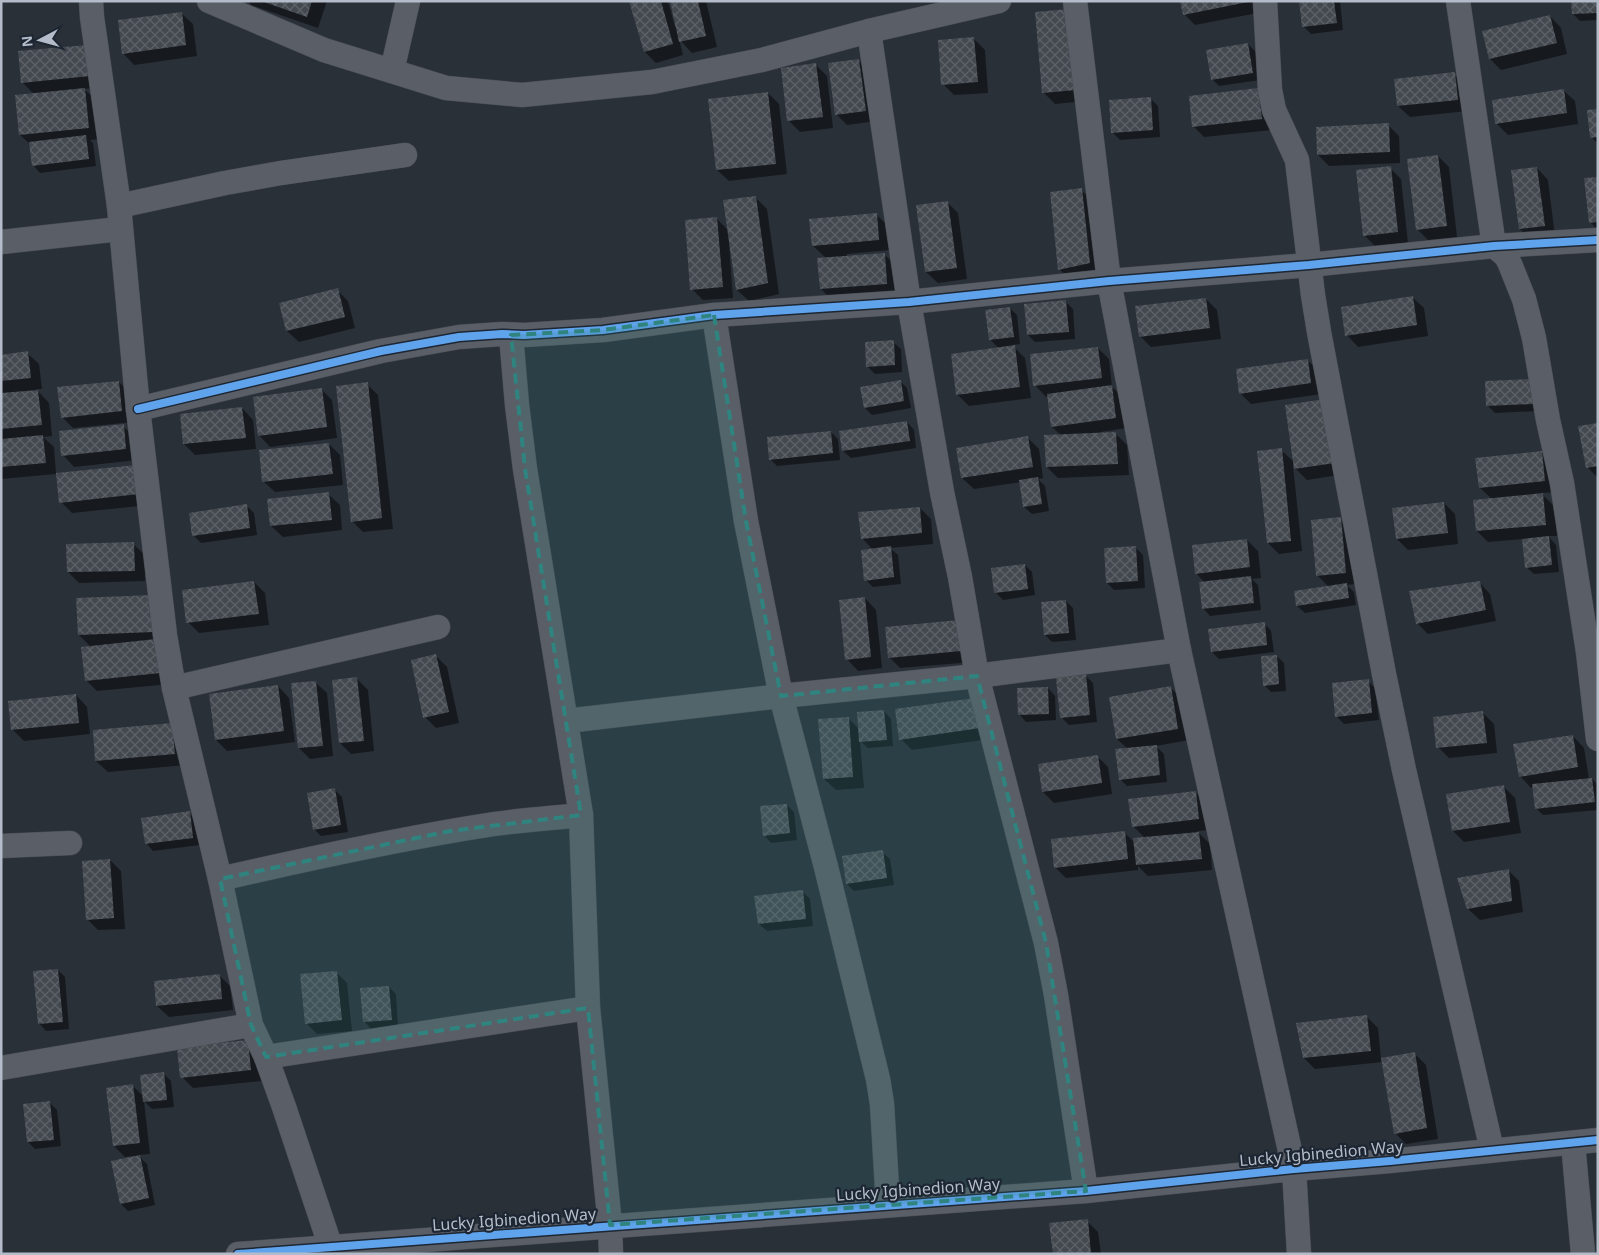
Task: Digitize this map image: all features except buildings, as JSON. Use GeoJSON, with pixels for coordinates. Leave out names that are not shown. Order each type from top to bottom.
{"type":"FeatureCollection","features":[{"type":"Feature","properties":{"kind":"street"},"geometry":{"type":"LineString","coordinates":[[91,1],[120,217],[138,409],[165,635],[174,688],[220,879],[252,1025],[293,1133],[331,1250]]}},
{"type":"Feature","properties":{"kind":"street"},"geometry":{"type":"LineString","coordinates":[[208,1],[324,50],[446,88],[522,96],[652,82],[762,60],[869,31],[999,1]]}},
{"type":"Feature","properties":{"kind":"street"},"geometry":{"type":"LineString","coordinates":[[392,71],[408,1]]}},
{"type":"Feature","properties":{"kind":"street"},"geometry":{"type":"LineString","coordinates":[[1074,1],[1109,281],[1179,650],[1294,1169],[1299,1254]]}},
{"type":"Feature","properties":{"kind":"street"},"geometry":{"type":"LineString","coordinates":[[1264,1],[1270,90],[1274,110],[1297,160],[1319,332],[1384,674],[1423,855],[1492,1150]]}},
{"type":"Feature","properties":{"kind":"street"},"geometry":{"type":"LineString","coordinates":[[1458,1],[1494,246],[1506,256],[1524,299],[1534,338],[1548,420],[1562,483],[1588,652],[1598,738]]}},
{"type":"Feature","properties":{"kind":"street"},"geometry":{"type":"LineString","coordinates":[[869,31],[909,302],[942,492],[960,577],[977,676],[1046,943],[1056,995],[1086,1191]]}},
{"type":"Feature","properties":{"kind":"street"},"geometry":{"type":"LineString","coordinates":[[1,242],[120,217],[281,173],[405,155]]}},
{"type":"Feature","properties":{"kind":"street"},"geometry":{"type":"LineString","coordinates":[[138,409],[381,350],[459,337],[603,330],[714,315],[909,302],[1109,281],[1309,265],[1494,246],[1598,240]]}},
{"type":"Feature","properties":{"kind":"street"},"geometry":{"type":"LineString","coordinates":[[714,315],[746,521],[781,696],[878,1079],[882,1104],[888,1205]]}},
{"type":"Feature","properties":{"kind":"street"},"geometry":{"type":"LineString","coordinates":[[511,335],[525,469],[581,815],[588,1008],[610,1225],[611,1254]]}},
{"type":"Feature","properties":{"kind":"street"},"geometry":{"type":"LineString","coordinates":[[174,688],[438,627]]}},
{"type":"Feature","properties":{"kind":"street"},"geometry":{"type":"LineString","coordinates":[[566,721],[977,676],[1179,650]]}},
{"type":"Feature","properties":{"kind":"street"},"geometry":{"type":"LineString","coordinates":[[220,879],[351,850],[450,831],[581,815]]}},
{"type":"Feature","properties":{"kind":"street"},"geometry":{"type":"LineString","coordinates":[[1,846],[70,843]]}},
{"type":"Feature","properties":{"kind":"street"},"geometry":{"type":"LineString","coordinates":[[266,1058],[588,1008]]}},
{"type":"Feature","properties":{"kind":"street"},"geometry":{"type":"LineString","coordinates":[[1,1068],[252,1025]]}},
{"type":"Feature","properties":{"kind":"street","name":"Lucky Igbinedion Way"},"geometry":{"type":"LineString","coordinates":[[238,1254],[331,1250],[610,1225],[1086,1191],[1598,1140]]}},
{"type":"Feature","properties":{"kind":"street"},"geometry":{"type":"LineString","coordinates":[[1573,1142],[1583,1254]]}},
{"type":"Feature","properties":{"kind":"highlighted area"},"geometry":{"type":"Polygon","coordinates":[[[714,315],[746,521],[781,696],[977,676],[1046,943],[1086,1191],[610,1225],[588,1008],[266,1057],[251,1025],[220,879],[450,831],[581,815],[525,469],[511,335],[603,330],[714,315]]]}},
{"type":"Feature","properties":{"kind":"cycle path"},"geometry":{"type":"LineString","coordinates":[[138,409],[381,351],[459,337],[603,330],[714,315],[909,302],[1109,281],[1309,265],[1494,246],[1598,240]]}},
{"type":"Feature","properties":{"kind":"cycle path"},"geometry":{"type":"LineString","coordinates":[[238,1254],[1086,1191],[1598,1140]]}}]}
